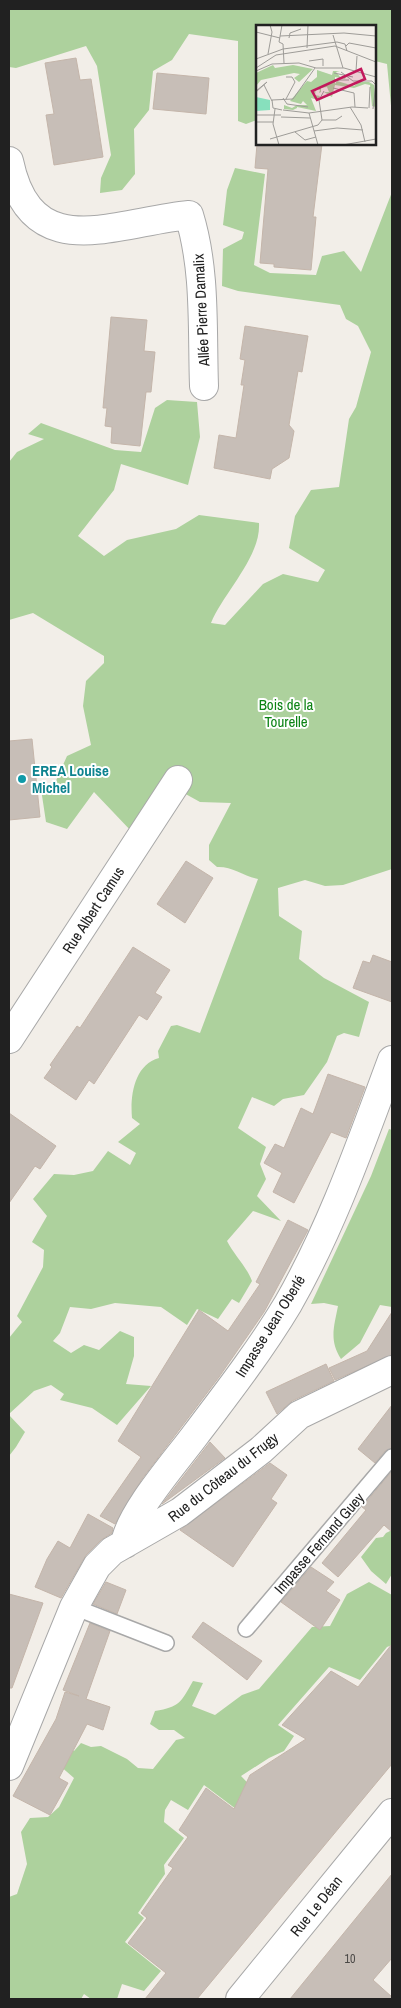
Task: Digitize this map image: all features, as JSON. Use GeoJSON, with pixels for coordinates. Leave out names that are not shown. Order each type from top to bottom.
{"type":"FeatureCollection","features":[{"type":"Feature","properties":{"kind":"street","name":"Allée Pierre Damalix"},"geometry":{"type":"LineString","coordinates":[[9,161],[17,191],[28,207],[57,228],[83,232],[189,215],[198,242],[201,267],[204,386]]}},
{"type":"Feature","properties":{"kind":"street","name":"Rue Albert Camus"},"geometry":{"type":"LineString","coordinates":[[9,1039],[178,780]]}},
{"type":"Feature","properties":{"kind":"street","name":"Impasse Jean Oberlé"},"geometry":{"type":"LineString","coordinates":[[125,1544],[128,1530],[149,1497],[235,1382],[288,1303],[342,1191],[392,1060]]}},
{"type":"Feature","properties":{"kind":"street","name":"Rue du Côteau du Frugy"},"geometry":{"type":"LineString","coordinates":[[9,1766],[74,1607],[97,1566],[112,1551],[180,1512],[261,1450],[299,1415],[392,1370]]}},
{"type":"Feature","properties":{"kind":"street","name":"Rue Le Déan"},"geometry":{"type":"LineString","coordinates":[[240,1999],[391,1816]]}},
{"type":"Feature","properties":{"kind":"lane","name":"Impasse Fernand Guey"},"geometry":{"type":"LineString","coordinates":[[246,1628],[392,1458]]}},
{"type":"Feature","properties":{"kind":"lane"},"geometry":{"type":"LineString","coordinates":[[74,1607],[166,1643]]}},
{"type":"Feature","properties":{"kind":"green space"},"geometry":{"type":"Polygon","coordinates":[[[9,9],[392,9],[392,116],[387,64],[376,61],[376,25],[256,25],[256,120],[246,124],[238,121],[238,41],[189,34],[172,60],[153,71],[149,110],[134,129],[135,174],[122,190],[100,193],[101,178],[111,155],[97,66],[86,46],[16,68],[9,67],[9,9]]]}},
{"type":"Feature","properties":{"kind":"green space","name":"Bois de la Tourelle"},"geometry":{"type":"Polygon","coordinates":[[[235,168],[265,174],[254,265],[270,273],[316,275],[322,256],[344,251],[361,272],[392,192],[392,869],[343,885],[325,886],[305,880],[278,888],[279,916],[302,931],[299,959],[324,978],[369,1002],[359,1037],[344,1033],[337,1036],[327,1062],[304,1095],[283,1099],[274,1106],[252,1097],[238,1128],[266,1147],[260,1164],[266,1179],[257,1196],[281,1221],[253,1211],[227,1241],[252,1281],[239,1303],[232,1299],[218,1319],[197,1309],[187,1325],[161,1307],[115,1303],[91,1309],[70,1307],[60,1333],[53,1341],[71,1353],[84,1345],[99,1350],[120,1331],[134,1337],[134,1356],[126,1384],[151,1386],[117,1425],[92,1408],[60,1400],[64,1394],[51,1385],[34,1391],[9,1414],[9,1338],[22,1322],[17,1316],[43,1267],[44,1250],[32,1242],[47,1216],[33,1199],[54,1174],[74,1175],[93,1171],[108,1151],[130,1165],[136,1153],[118,1142],[140,1124],[132,1118],[135,1082],[144,1067],[159,1058],[158,1051],[171,1026],[177,1025],[200,1033],[258,879],[227,868],[217,867],[209,860],[209,845],[231,803],[200,802],[173,787],[133,833],[94,792],[67,829],[46,822],[41,789],[55,783],[67,756],[91,745],[83,706],[86,681],[104,663],[104,656],[33,613],[9,620],[9,462],[17,452],[44,439],[28,434],[41,423],[115,450],[141,452],[155,408],[167,400],[197,402],[200,437],[188,485],[121,464],[114,490],[78,536],[104,556],[127,540],[176,529],[199,515],[259,523],[254,549],[211,623],[225,625],[263,584],[283,574],[318,582],[325,570],[289,548],[295,516],[311,490],[339,487],[349,419],[356,407],[371,352],[358,326],[346,319],[340,305],[238,291],[222,286],[223,249],[242,239],[244,232],[223,225],[227,190],[235,168]]]}},
{"type":"Feature","properties":{"kind":"green space"},"geometry":{"type":"Polygon","coordinates":[[[389,1129],[392,1130],[392,1307],[380,1305],[360,1343],[341,1359],[334,1339],[338,1306],[324,1303],[311,1304],[371,1176],[389,1129]]]}},
{"type":"Feature","properties":{"kind":"green space"},"geometry":{"type":"Polygon","coordinates":[[[9,1415],[25,1432],[9,1456],[9,1415]]]}},
{"type":"Feature","properties":{"kind":"green space"},"geometry":{"type":"Polygon","coordinates":[[[392,1530],[392,1574],[386,1584],[371,1571],[361,1557],[376,1538],[383,1537],[392,1530]]]}},
{"type":"Feature","properties":{"kind":"green space"},"geometry":{"type":"Polygon","coordinates":[[[369,1582],[392,1595],[392,1645],[387,1647],[360,1680],[329,1667],[278,1725],[294,1736],[284,1751],[241,1776],[273,1809],[260,1827],[204,1785],[188,1810],[171,1800],[165,1810],[164,1822],[184,1838],[164,1865],[165,1874],[138,1913],[144,1918],[125,1942],[161,1971],[144,1991],[122,1984],[117,1999],[91,1999],[84,1994],[81,1999],[9,1999],[9,1897],[17,1894],[27,1864],[21,1832],[30,1818],[48,1817],[59,1807],[74,1778],[59,1765],[66,1750],[74,1751],[81,1743],[91,1747],[101,1746],[127,1759],[138,1768],[153,1769],[176,1740],[185,1738],[174,1730],[159,1730],[150,1724],[155,1711],[170,1708],[179,1702],[193,1681],[203,1683],[192,1706],[215,1715],[242,1695],[259,1689],[312,1627],[330,1626],[347,1594],[369,1582]]]}},
{"type":"Feature","properties":{"kind":"building"},"geometry":{"type":"Polygon","coordinates":[[[76,58],[80,80],[91,79],[103,157],[54,165],[46,115],[54,114],[45,63],[76,58]]]}},
{"type":"Feature","properties":{"kind":"building"},"geometry":{"type":"Polygon","coordinates":[[[157,73],[209,78],[206,114],[153,109],[157,73]]]}},
{"type":"Feature","properties":{"kind":"building"},"geometry":{"type":"Polygon","coordinates":[[[257,145],[322,145],[313,217],[316,217],[311,270],[274,267],[274,264],[260,263],[268,169],[255,168],[257,145]]]}},
{"type":"Feature","properties":{"kind":"building"},"geometry":{"type":"Polygon","coordinates":[[[111,317],[147,320],[144,351],[155,352],[151,392],[146,392],[140,446],[111,443],[112,427],[105,426],[107,408],[103,408],[111,317]]]}},
{"type":"Feature","properties":{"kind":"building"},"geometry":{"type":"Polygon","coordinates":[[[245,326],[308,336],[302,372],[298,371],[289,425],[294,431],[289,458],[272,469],[270,479],[214,468],[219,435],[236,438],[244,385],[241,385],[245,360],[240,359],[245,326]]]}},
{"type":"Feature","properties":{"kind":"building","name":"EREA Louise Michel"},"geometry":{"type":"Polygon","coordinates":[[[32,739],[40,817],[9,820],[9,741],[32,739]]]}},
{"type":"Feature","properties":{"kind":"building"},"geometry":{"type":"Polygon","coordinates":[[[186,861],[213,878],[185,923],[157,904],[186,861]]]}},
{"type":"Feature","properties":{"kind":"building"},"geometry":{"type":"Polygon","coordinates":[[[133,947],[170,970],[155,993],[162,997],[147,1020],[139,1015],[94,1084],[89,1080],[76,1100],[44,1078],[52,1067],[50,1065],[77,1026],[80,1028],[133,947]]]}},
{"type":"Feature","properties":{"kind":"building"},"geometry":{"type":"Polygon","coordinates":[[[373,955],[392,962],[392,1002],[353,988],[363,961],[370,963],[373,955]]]}},
{"type":"Feature","properties":{"kind":"building"},"geometry":{"type":"Polygon","coordinates":[[[328,1074],[365,1087],[346,1138],[331,1132],[294,1203],[273,1192],[282,1173],[264,1163],[275,1144],[284,1148],[301,1108],[313,1114],[328,1074]]]}},
{"type":"Feature","properties":{"kind":"building"},"geometry":{"type":"Polygon","coordinates":[[[9,1113],[56,1146],[40,1169],[35,1166],[9,1203],[9,1113]]]}},
{"type":"Feature","properties":{"kind":"building"},"geometry":{"type":"Polygon","coordinates":[[[288,1220],[308,1230],[264,1312],[219,1377],[142,1479],[115,1524],[100,1516],[141,1457],[118,1441],[199,1310],[228,1331],[260,1284],[256,1282],[288,1220]]]}},
{"type":"Feature","properties":{"kind":"building"},"geometry":{"type":"Polygon","coordinates":[[[392,1312],[392,1355],[335,1380],[329,1368],[367,1351],[392,1312]]]}},
{"type":"Feature","properties":{"kind":"building"},"geometry":{"type":"Polygon","coordinates":[[[326,1364],[334,1381],[292,1401],[277,1414],[266,1392],[326,1364]]]}},
{"type":"Feature","properties":{"kind":"building"},"geometry":{"type":"Polygon","coordinates":[[[392,1405],[392,1448],[385,1451],[375,1463],[358,1449],[392,1405]]]}},
{"type":"Feature","properties":{"kind":"building"},"geometry":{"type":"Polygon","coordinates":[[[210,1442],[225,1458],[162,1504],[179,1482],[210,1442]]]}},
{"type":"Feature","properties":{"kind":"building"},"geometry":{"type":"Polygon","coordinates":[[[270,1463],[287,1475],[271,1499],[277,1503],[233,1567],[180,1530],[270,1463]]]}},
{"type":"Feature","properties":{"kind":"building"},"geometry":{"type":"Polygon","coordinates":[[[392,1471],[392,1532],[384,1525],[338,1577],[322,1563],[366,1510],[362,1507],[392,1471]]]}},
{"type":"Feature","properties":{"kind":"building"},"geometry":{"type":"Polygon","coordinates":[[[88,1514],[113,1528],[112,1533],[101,1540],[86,1555],[61,1598],[35,1587],[47,1559],[58,1541],[70,1548],[88,1514]]]}},
{"type":"Feature","properties":{"kind":"building"},"geometry":{"type":"Polygon","coordinates":[[[311,1567],[334,1582],[326,1591],[340,1600],[320,1630],[281,1602],[311,1567]]]}},
{"type":"Feature","properties":{"kind":"building"},"geometry":{"type":"Polygon","coordinates":[[[106,1582],[126,1590],[117,1614],[93,1604],[106,1582]]]}},
{"type":"Feature","properties":{"kind":"building"},"geometry":{"type":"Polygon","coordinates":[[[9,1594],[43,1603],[12,1688],[9,1688],[9,1594]]]}},
{"type":"Feature","properties":{"kind":"building"},"geometry":{"type":"Polygon","coordinates":[[[203,1622],[262,1661],[247,1680],[192,1637],[203,1622]]]}},
{"type":"Feature","properties":{"kind":"building"},"geometry":{"type":"Polygon","coordinates":[[[90,1623],[110,1631],[86,1699],[110,1707],[103,1730],[87,1724],[59,1778],[68,1783],[50,1815],[13,1796],[56,1719],[65,1692],[79,1696],[63,1690],[90,1623]]]}},
{"type":"Feature","properties":{"kind":"building"},"geometry":{"type":"Polygon","coordinates":[[[392,1644],[392,1764],[197,1999],[145,1999],[166,1973],[128,1943],[147,1918],[141,1913],[173,1868],[168,1865],[188,1837],[179,1830],[206,1788],[234,1809],[250,1775],[306,1739],[282,1725],[331,1671],[358,1687],[392,1644]]]}},
{"type":"Feature","properties":{"kind":"building"},"geometry":{"type":"Polygon","coordinates":[[[392,1874],[392,1958],[373,1980],[392,1999],[290,1999],[392,1874]]]}},
{"type":"Feature","properties":{"kind":"place","name":"EREA Louise Michel"},"geometry":{"type":"Point","coordinates":[22,779]}}]}
